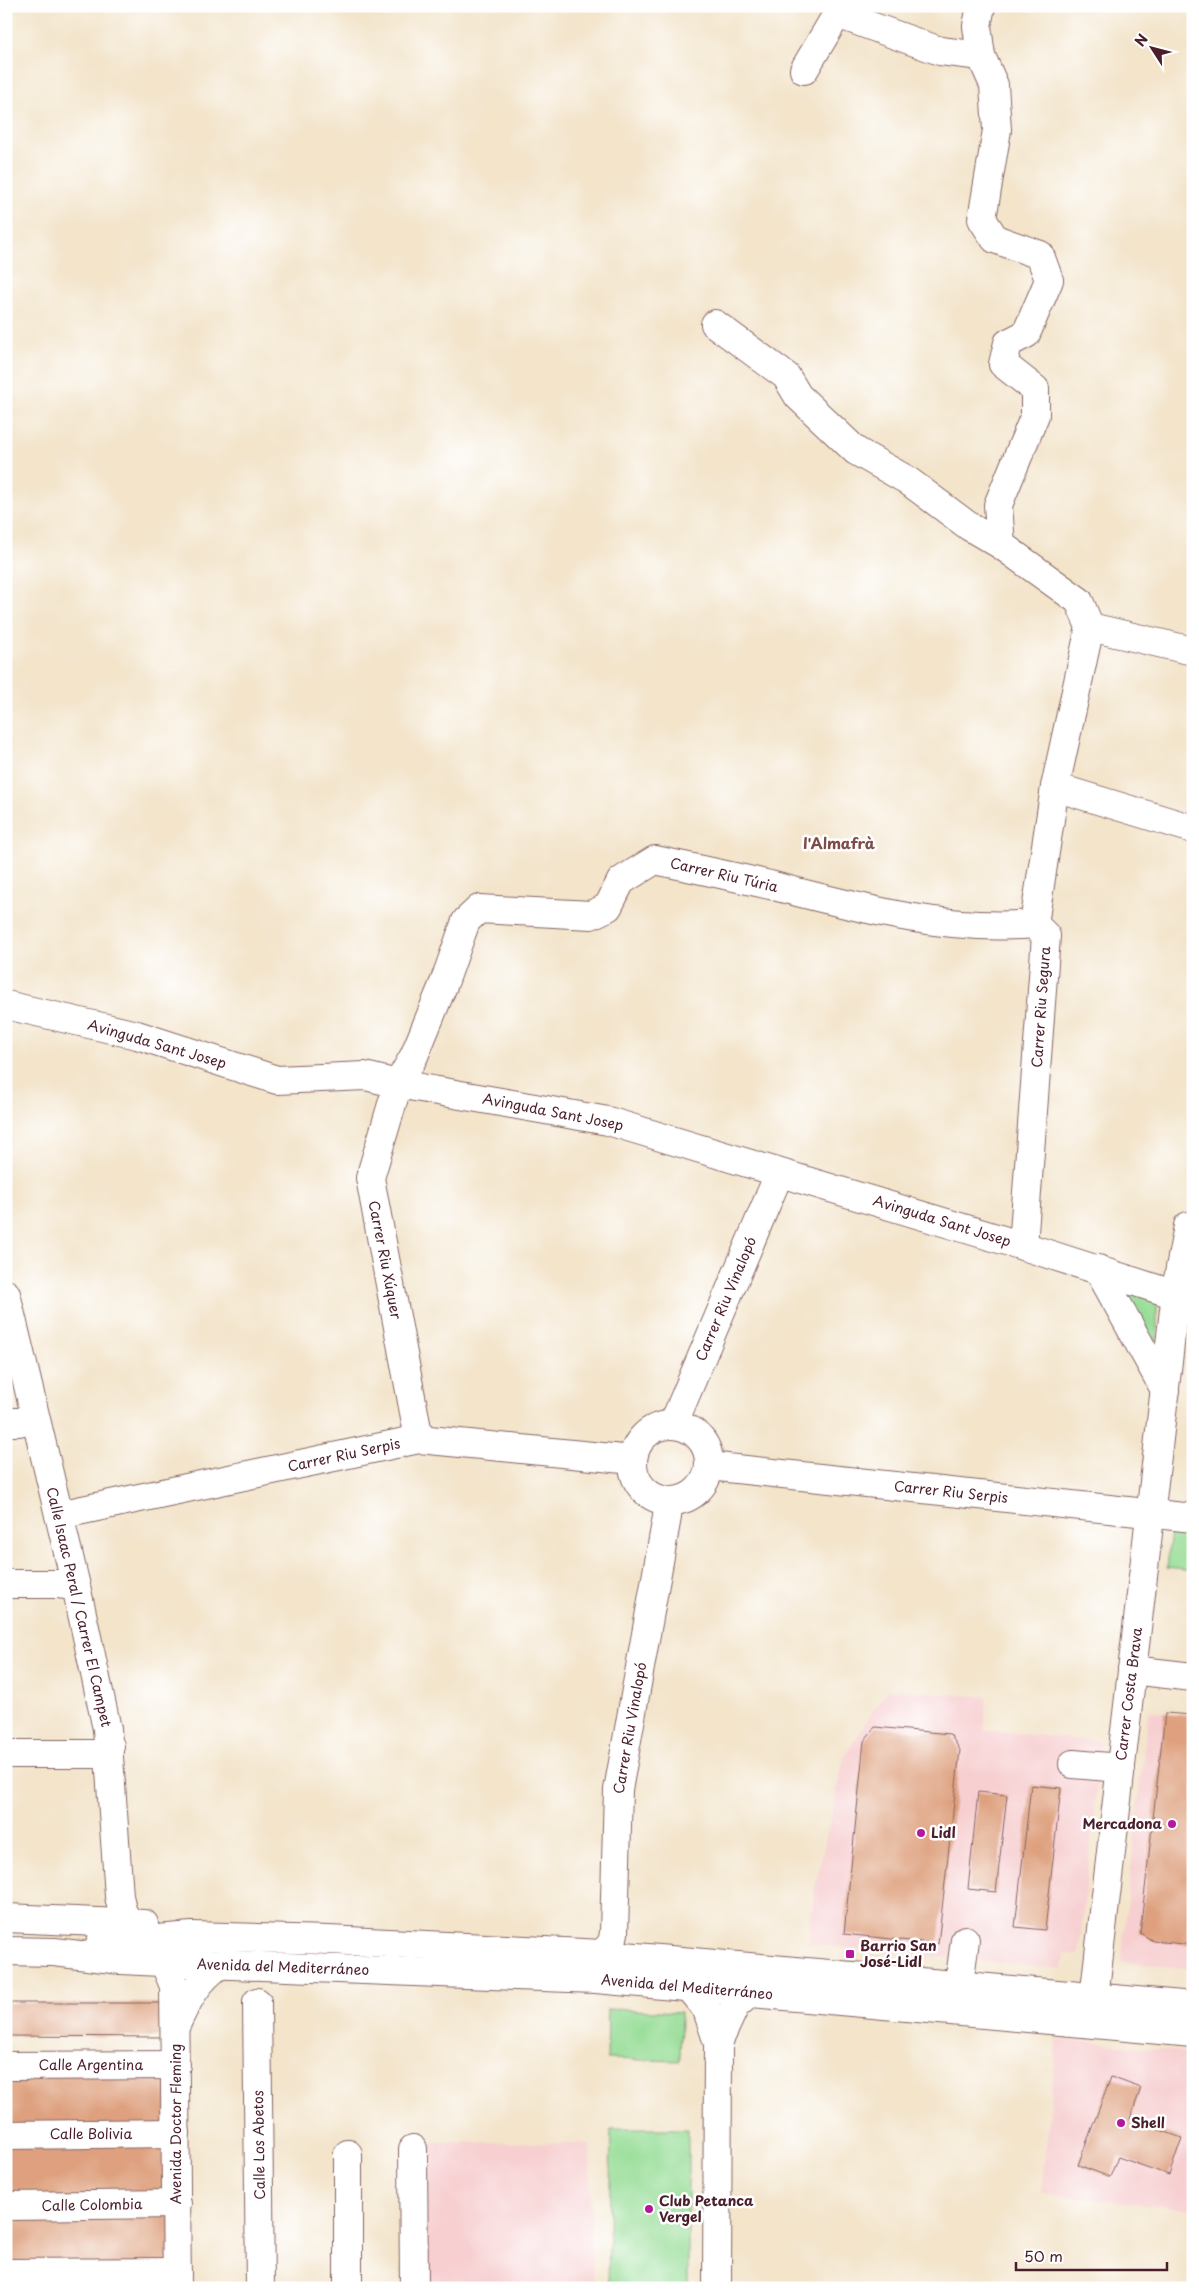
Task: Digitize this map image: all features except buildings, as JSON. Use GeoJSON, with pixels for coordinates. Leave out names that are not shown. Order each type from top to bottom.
{"type":"FeatureCollection","features":[{"type":"Feature","properties":{"kind":"street"},"geometry":{"type":"LineString","coordinates":[[981,6],[977,26],[982,56],[994,85],[997,130],[982,219],[995,239],[1040,255],[1049,280],[1026,334],[1008,343],[1003,364],[1035,390],[1035,415],[998,505],[1001,545]]}},
{"type":"Feature","properties":{"kind":"street"},"geometry":{"type":"LineString","coordinates":[[804,70],[836,16],[843,16],[940,51],[982,56]]}},
{"type":"Feature","properties":{"kind":"street"},"geometry":{"type":"LineString","coordinates":[[715,324],[786,376],[798,396],[856,451],[907,480],[970,527],[1001,545],[1079,601],[1090,627],[1055,787],[1034,924]]}},
{"type":"Feature","properties":{"kind":"street"},"geometry":{"type":"LineString","coordinates":[[1090,627],[1193,651]]}},
{"type":"Feature","properties":{"kind":"street"},"geometry":{"type":"LineString","coordinates":[[1055,787],[1193,829]]}},
{"type":"Feature","properties":{"kind":"street","name":"Carrer Riu Túria"},"geometry":{"type":"LineString","coordinates":[[398,1084],[414,1056],[466,920],[479,909],[592,915],[608,907],[621,881],[655,860],[739,878],[885,914],[999,927],[1034,924]]}},
{"type":"Feature","properties":{"kind":"street","name":"Carrer Riu Segura"},"geometry":{"type":"LineString","coordinates":[[1023,1246],[1046,936],[1034,924]]}},
{"type":"Feature","properties":{"kind":"street","name":"Avinguda Sant Josep"},"geometry":{"type":"LineString","coordinates":[[6,1006],[137,1035],[277,1080],[365,1076],[398,1084],[608,1121],[1098,1269],[1182,1289]]}},
{"type":"Feature","properties":{"kind":"street","name":"Carrer Riu Xúquer"},"geometry":{"type":"LineString","coordinates":[[398,1084],[370,1178],[419,1439]]}},
{"type":"Feature","properties":{"kind":"street","name":"Carrer Riu Vinalopó"},"geometry":{"type":"LineString","coordinates":[[671,1425],[682,1404],[776,1181],[776,1172]]}},
{"type":"Feature","properties":{"kind":"street","name":"Carrer Costa Brava"},"geometry":{"type":"LineString","coordinates":[[1094,1998],[1165,1390],[1182,1289],[1188,1226],[1193,1227]]}},
{"type":"Feature","properties":{"kind":"street"},"geometry":{"type":"LineString","coordinates":[[1098,1269],[1165,1390]]}},
{"type":"Feature","properties":{"kind":"street","name":"Calle Isaac Peral / Carrer El Campet"},"geometry":{"type":"LineString","coordinates":[[6,1294],[76,1586],[110,1746],[119,1896],[137,1932]]}},
{"type":"Feature","properties":{"kind":"street"},"geometry":{"type":"LineString","coordinates":[[6,1422],[19,1422],[35,1418]]}},
{"type":"Feature","properties":{"kind":"street"},"geometry":{"type":"LineString","coordinates":[[671,1425],[683,1427],[694,1433],[702,1442],[707,1453],[708,1466],[706,1477],[700,1487],[685,1497],[668,1501],[651,1495],[638,1483],[634,1472],[633,1460],[641,1439],[659,1427],[671,1425]]}},
{"type":"Feature","properties":{"kind":"street","name":"Carrer Riu Serpis"},"geometry":{"type":"LineString","coordinates":[[59,1515],[419,1439],[633,1460]]}},
{"type":"Feature","properties":{"kind":"street","name":"Carrer Riu Serpis"},"geometry":{"type":"LineString","coordinates":[[708,1466],[1193,1518]]}},
{"type":"Feature","properties":{"kind":"street","name":"Carrer Riu Vinalopó"},"geometry":{"type":"LineString","coordinates":[[602,1954],[612,1943],[614,1933],[618,1790],[653,1603],[668,1516],[668,1501]]}},
{"type":"Feature","properties":{"kind":"street"},"geometry":{"type":"LineString","coordinates":[[6,1584],[76,1586]]}},
{"type":"Feature","properties":{"kind":"street"},"geometry":{"type":"LineString","coordinates":[[1132,1670],[1193,1677]]}},
{"type":"Feature","properties":{"kind":"street"},"geometry":{"type":"LineString","coordinates":[[6,1754],[98,1754],[104,1752],[110,1746]]}},
{"type":"Feature","properties":{"kind":"street"},"geometry":{"type":"LineString","coordinates":[[1073,1764],[1121,1768]]}},
{"type":"Feature","properties":{"kind":"street"},"geometry":{"type":"LineString","coordinates":[[6,1918],[137,1932],[173,1967]]}},
{"type":"Feature","properties":{"kind":"street","name":"Avenida del Mediterráneo"},"geometry":{"type":"LineString","coordinates":[[54,1952],[137,1932],[258,1930],[329,1940]]}},
{"type":"Feature","properties":{"kind":"street","name":"Avenida del Mediterráneo"},"geometry":{"type":"LineString","coordinates":[[137,1932],[602,1954],[1193,2006]]}},
{"type":"Feature","properties":{"kind":"street","name":"Avenida del Mediterráneo"},"geometry":{"type":"LineString","coordinates":[[173,1967],[195,1949],[206,1944],[253,1942],[265,1939]]}},
{"type":"Feature","properties":{"kind":"street"},"geometry":{"type":"LineString","coordinates":[[959,1985],[965,1940]]}},
{"type":"Feature","properties":{"kind":"street","name":"Avenida del Mediterráneo"},"geometry":{"type":"LineString","coordinates":[[6,1951],[54,1952],[173,1967],[221,1964],[596,1979],[1193,2033]]}},
{"type":"Feature","properties":{"kind":"street"},"geometry":{"type":"LineString","coordinates":[[176,2027],[191,1994],[201,1980],[221,1964]]}},
{"type":"Feature","properties":{"kind":"street","name":"Avenida Doctor Fleming"},"geometry":{"type":"LineString","coordinates":[[173,1967],[176,2027],[177,2280]]}},
{"type":"Feature","properties":{"kind":"street"},"geometry":{"type":"LineString","coordinates":[[689,1988],[707,2010],[718,2044],[717,2288]]}},
{"type":"Feature","properties":{"kind":"street"},"geometry":{"type":"LineString","coordinates":[[718,2044],[735,2006],[750,1994]]}},
{"type":"Feature","properties":{"kind":"street","name":"Calle Los Abetos"},"geometry":{"type":"LineString","coordinates":[[257,2002],[260,2288]]}},
{"type":"Feature","properties":{"kind":"street","name":"Calle Argentina"},"geometry":{"type":"LineString","coordinates":[[6,2066],[176,2065]]}},
{"type":"Feature","properties":{"kind":"street","name":"Calle Bolivia"},"geometry":{"type":"LineString","coordinates":[[6,2135],[176,2133]]}},
{"type":"Feature","properties":{"kind":"street"},"geometry":{"type":"LineString","coordinates":[[413,2149],[414,2288]]}},
{"type":"Feature","properties":{"kind":"street"},"geometry":{"type":"LineString","coordinates":[[348,2154],[348,2288]]}},
{"type":"Feature","properties":{"kind":"street","name":"Calle Colombia"},"geometry":{"type":"LineString","coordinates":[[6,2206],[177,2204]]}},
{"type":"Feature","properties":{"kind":"street"},"geometry":{"type":"LineString","coordinates":[[6,2273],[177,2280]]}},
{"type":"Feature","properties":{"kind":"shaded area"},"geometry":{"type":"Polygon","coordinates":[[[887,1689],[986,1697],[985,1730],[1101,1742],[1079,1955],[1064,1953],[1062,1969],[808,1944],[815,1887],[844,1757],[887,1689]]]}},
{"type":"Feature","properties":{"kind":"shaded area","name":"Mercadona"},"geometry":{"type":"Polygon","coordinates":[[[1148,1711],[1193,1715],[1193,1969],[1121,1962],[1148,1711]]]}},
{"type":"Feature","properties":{"kind":"shaded area","name":"Shell"},"geometry":{"type":"Polygon","coordinates":[[[1057,2039],[1193,2052],[1193,2209],[1041,2194],[1057,2039]]]}},
{"type":"Feature","properties":{"kind":"shaded area"},"geometry":{"type":"Polygon","coordinates":[[[417,2142],[590,2143],[593,2288],[417,2288],[417,2142]]]}},
{"type":"Feature","properties":{"kind":"green space"},"geometry":{"type":"Polygon","coordinates":[[[1116,1288],[1157,1299],[1157,1355],[1116,1288]]]}},
{"type":"Feature","properties":{"kind":"green space"},"geometry":{"type":"Polygon","coordinates":[[[1171,1531],[1193,1534],[1193,1571],[1167,1568],[1171,1531]]]}},
{"type":"Feature","properties":{"kind":"green space"},"geometry":{"type":"Polygon","coordinates":[[[608,2009],[681,2012],[680,2061],[607,2059],[608,2009]]]}},
{"type":"Feature","properties":{"kind":"green space","name":"Club Petanca Vergel"},"geometry":{"type":"Polygon","coordinates":[[[611,2129],[688,2129],[688,2288],[608,2288],[611,2129]]]}},
{"type":"Feature","properties":{"kind":"place","name":"Mercadona"},"geometry":{"type":"Point","coordinates":[1172,1824]}},
{"type":"Feature","properties":{"kind":"place","name":"Lidl"},"geometry":{"type":"Point","coordinates":[921,1833]}},
{"type":"Feature","properties":{"kind":"place","name":"Barrio San José-Lidl"},"geometry":{"type":"Point","coordinates":[850,1954]}},
{"type":"Feature","properties":{"kind":"place","name":"Shell"},"geometry":{"type":"Point","coordinates":[1121,2123]}},
{"type":"Feature","properties":{"kind":"place","name":"Club Petanca Vergel"},"geometry":{"type":"Point","coordinates":[649,2209]}},
{"type":"Feature","properties":{"kind":"district","name":"l'Almafrà"},"geometry":{"type":"Point","coordinates":[839,844]}}]}
